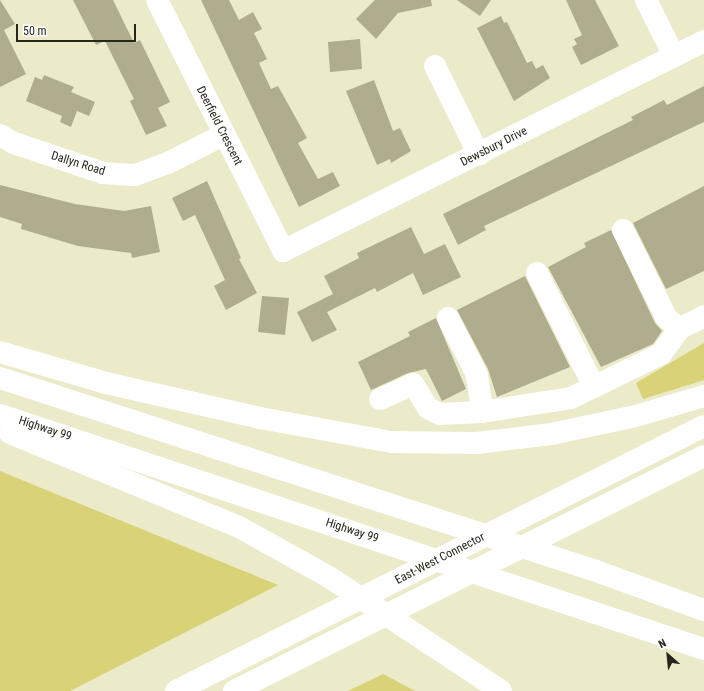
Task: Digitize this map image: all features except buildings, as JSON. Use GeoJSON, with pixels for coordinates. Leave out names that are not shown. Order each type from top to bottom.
{"type":"FeatureCollection","features":[{"type":"Feature","properties":{"kind":"main road","name":"Deerfield Crescent"},"geometry":{"type":"LineString","coordinates":[[157,0],[223,135],[283,251]]}},
{"type":"Feature","properties":{"kind":"main road"},"geometry":{"type":"LineString","coordinates":[[646,0],[674,56]]}},
{"type":"Feature","properties":{"kind":"main road","name":"Dewsbury Drive"},"geometry":{"type":"LineString","coordinates":[[283,251],[479,155],[704,41]]}},
{"type":"Feature","properties":{"kind":"main road"},"geometry":{"type":"LineString","coordinates":[[435,66],[479,155]]}},
{"type":"Feature","properties":{"kind":"main road","name":"Dallyn Road"},"geometry":{"type":"LineString","coordinates":[[0,135],[14,143],[103,173],[135,175],[168,163],[223,135]]}},
{"type":"Feature","properties":{"kind":"main road"},"geometry":{"type":"LineString","coordinates":[[623,230],[666,317],[679,329]]}},
{"type":"Feature","properties":{"kind":"main road"},"geometry":{"type":"LineString","coordinates":[[537,273],[594,387]]}},
{"type":"Feature","properties":{"kind":"main road"},"geometry":{"type":"LineString","coordinates":[[380,399],[413,384],[428,408],[440,414],[482,412],[572,398],[661,354],[679,329],[704,316]]}},
{"type":"Feature","properties":{"kind":"main road"},"geometry":{"type":"LineString","coordinates":[[448,318],[477,375],[482,412]]}},
{"type":"Feature","properties":{"kind":"main road"},"geometry":{"type":"LineString","coordinates":[[0,352],[106,383],[260,418],[392,442],[477,444],[551,434],[704,396]]}},
{"type":"Feature","properties":{"kind":"main road"},"geometry":{"type":"LineString","coordinates":[[0,378],[596,571],[704,610]]}},
{"type":"Feature","properties":{"kind":"main road","name":"Highway 99"},"geometry":{"type":"LineString","coordinates":[[0,415],[704,649]]}},
{"type":"Feature","properties":{"kind":"main road","name":"East-West Connector"},"geometry":{"type":"LineString","coordinates":[[176,691],[704,426]]}},
{"type":"Feature","properties":{"kind":"main road"},"geometry":{"type":"LineString","coordinates":[[0,428],[237,526],[329,577],[501,691]]}},
{"type":"Feature","properties":{"kind":"main road"},"geometry":{"type":"LineString","coordinates":[[234,691],[704,456]]}},
{"type":"Feature","properties":{"kind":"main road"},"geometry":{"type":"LineString","coordinates":[[663,476],[704,461]]}},
{"type":"Feature","properties":{"kind":"main road"},"geometry":{"type":"LineString","coordinates":[[596,571],[704,600]]}},
{"type":"Feature","properties":{"kind":"shaded area"},"geometry":{"type":"Polygon","coordinates":[[[704,343],[704,380],[643,399],[636,383],[704,343]]]}},
{"type":"Feature","properties":{"kind":"shaded area"},"geometry":{"type":"Polygon","coordinates":[[[0,471],[278,585],[70,691],[0,691],[0,471]]]}},
{"type":"Feature","properties":{"kind":"shaded area"},"geometry":{"type":"Polygon","coordinates":[[[383,674],[415,691],[348,691],[383,674]]]}}]}
